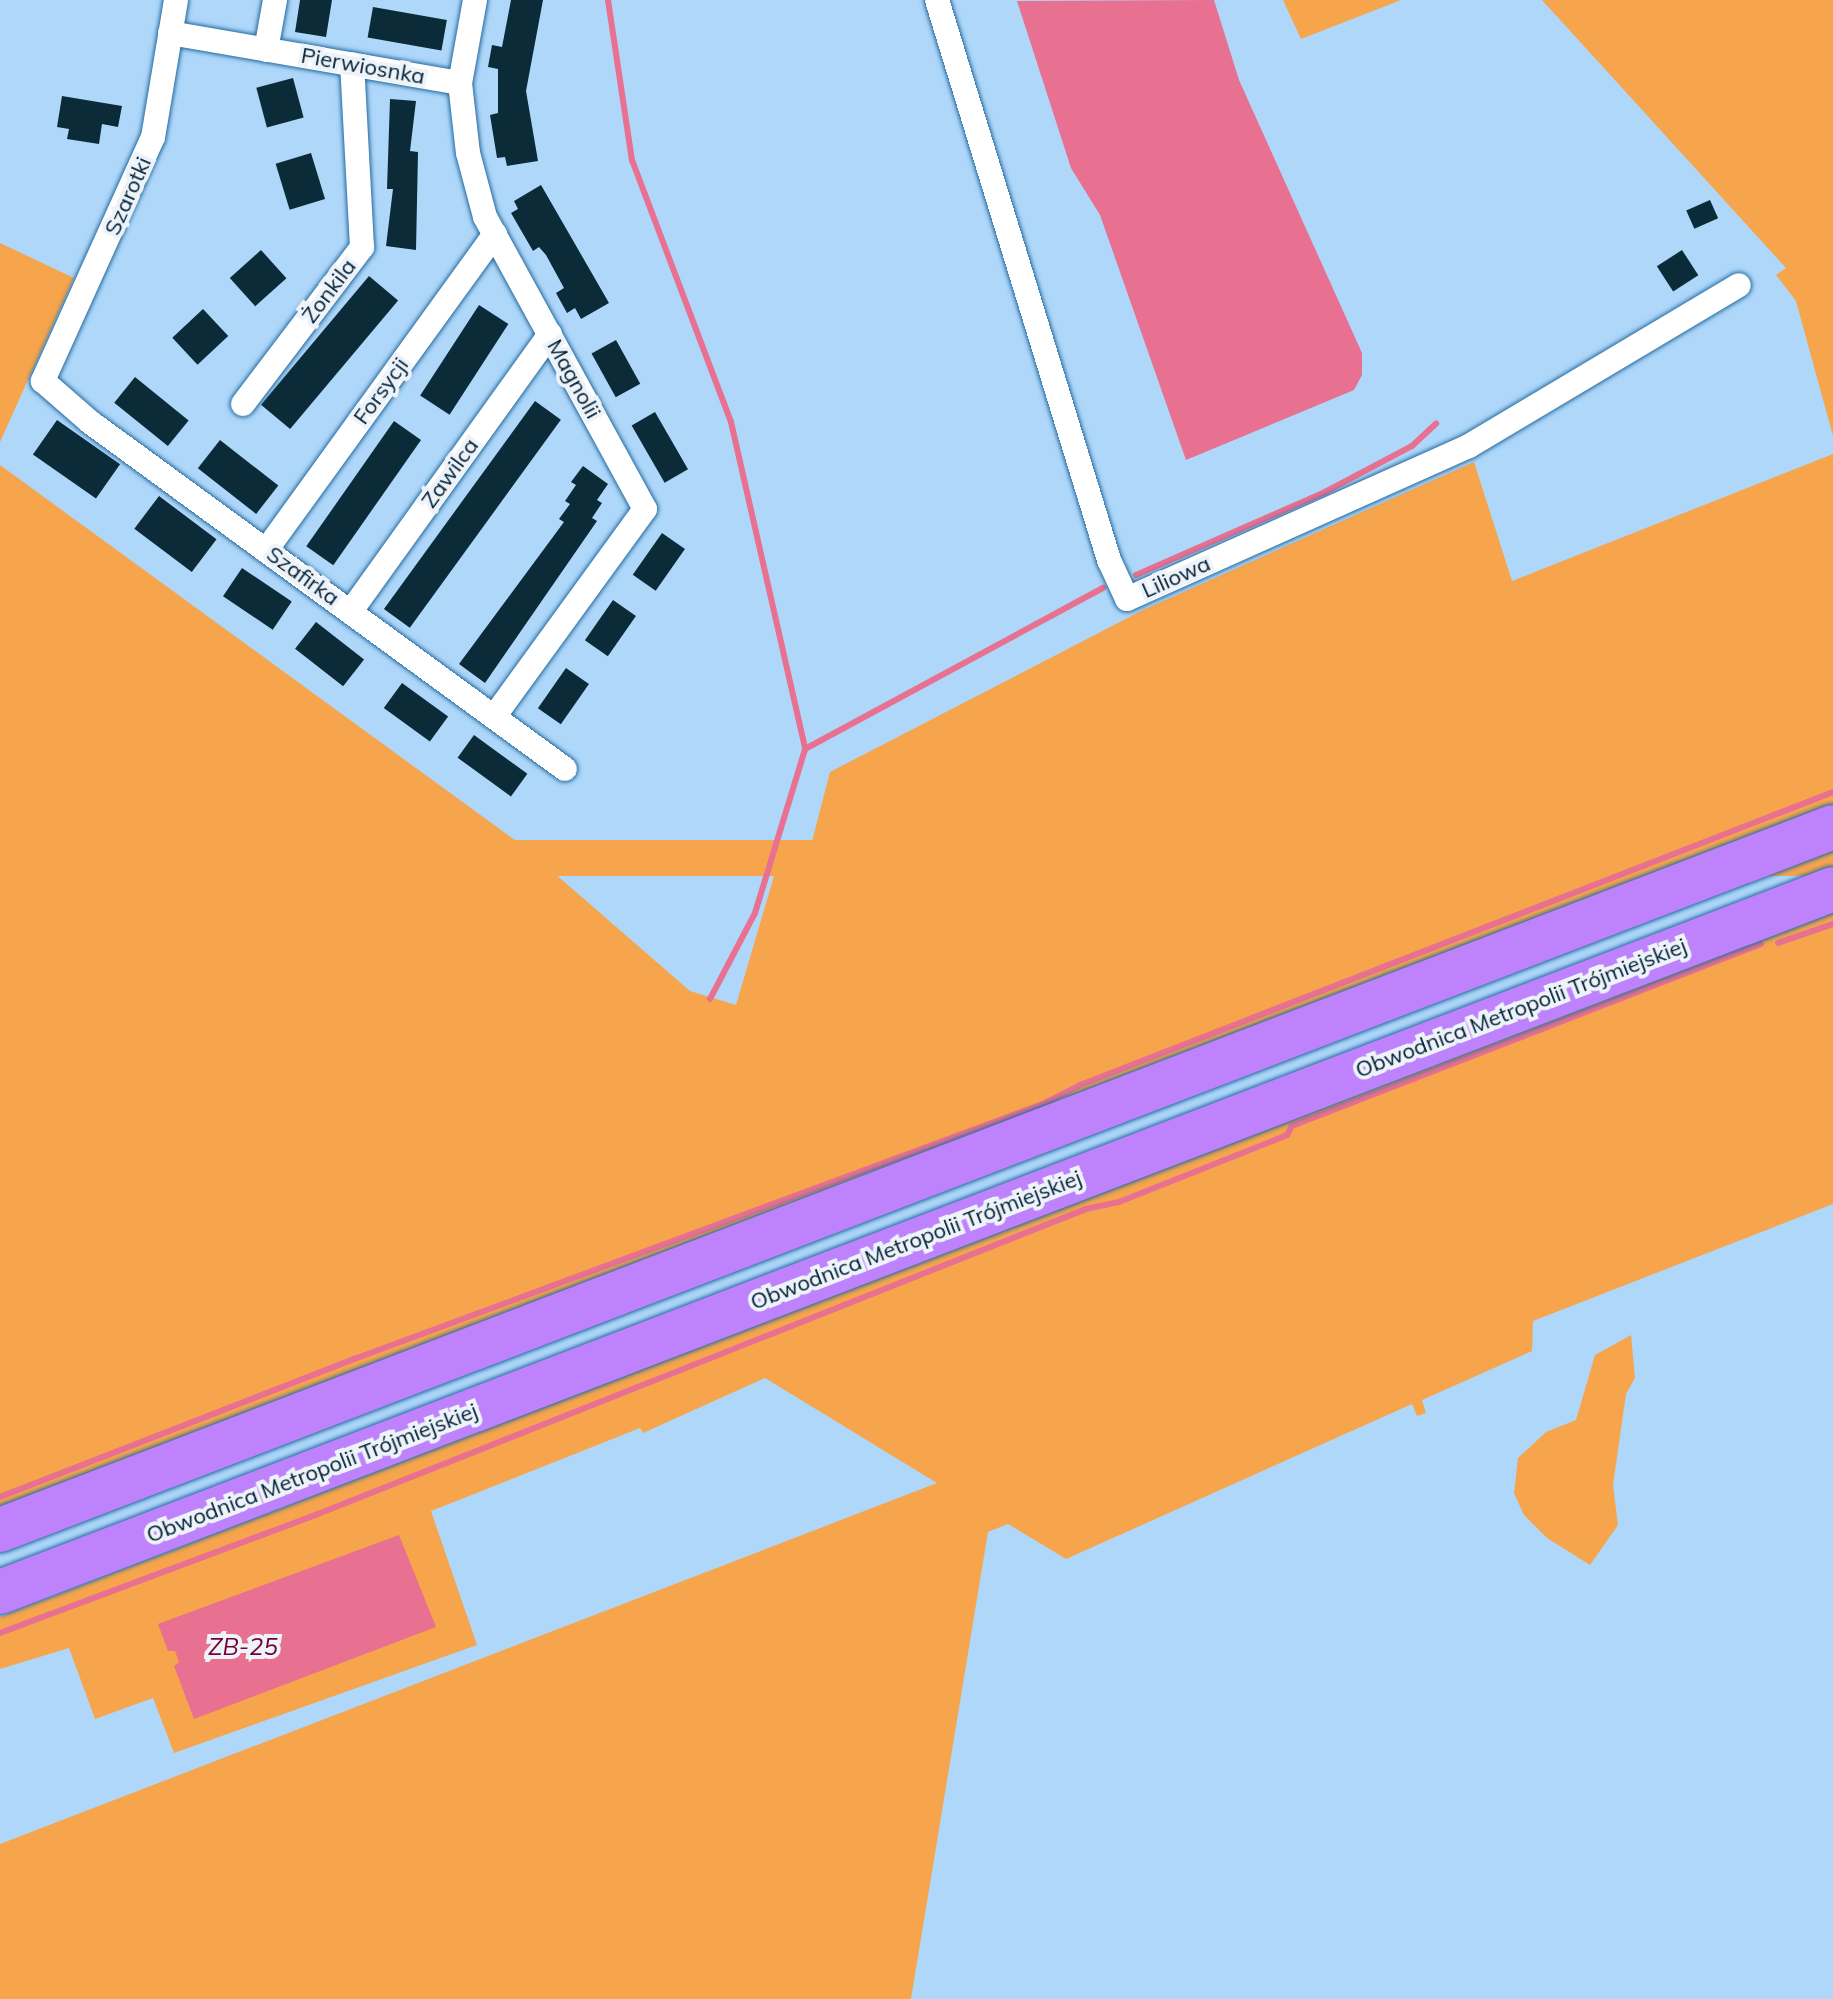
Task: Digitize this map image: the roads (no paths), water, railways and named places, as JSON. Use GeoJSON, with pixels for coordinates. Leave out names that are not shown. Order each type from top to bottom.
{"type":"FeatureCollection","features":[{"type":"Feature","properties":{"kind":"highway"},"geometry":{"type":"LineString","coordinates":[[0,1530],[1833,827]]}},
{"type":"Feature","properties":{"kind":"highway","name":"Obwodnica Metropolii Trójmiejskiej"},"geometry":{"type":"LineString","coordinates":[[0,1592],[1833,889]]}},
{"type":"Feature","properties":{"kind":"street","name":"Szarotki"},"geometry":{"type":"LineString","coordinates":[[43,381],[153,137],[176,0]]}},
{"type":"Feature","properties":{"kind":"street"},"geometry":{"type":"LineString","coordinates":[[266,50],[275,0]]}},
{"type":"Feature","properties":{"kind":"street","name":"Magnolii"},"geometry":{"type":"LineString","coordinates":[[475,0],[460,83],[477,193],[495,234],[645,509],[494,717]]}},
{"type":"Feature","properties":{"kind":"street","name":"Liliowa"},"geometry":{"type":"LineString","coordinates":[[937,0],[1109,560],[1127,599],[1469,446],[1739,285]]}},
{"type":"Feature","properties":{"kind":"street","name":"Pierwiosnka"},"geometry":{"type":"LineString","coordinates":[[170,33],[460,83]]}},
{"type":"Feature","properties":{"kind":"street","name":"Żonkila"},"geometry":{"type":"LineString","coordinates":[[243,404],[362,247],[352,64]]}},
{"type":"Feature","properties":{"kind":"street","name":"Forsycji"},"geometry":{"type":"LineString","coordinates":[[267,549],[495,234]]}},
{"type":"Feature","properties":{"kind":"street","name":"Zawilca"},"geometry":{"type":"LineString","coordinates":[[351,611],[550,334]]}},
{"type":"Feature","properties":{"kind":"street","name":"Szafirka"},"geometry":{"type":"LineString","coordinates":[[43,381],[90,422],[565,769]]}},
{"type":"Feature","properties":{"kind":"water"},"geometry":{"type":"Polygon","coordinates":[[[1214,0],[1239,80],[1362,353],[1362,375],[1354,390],[1186,460],[1100,215],[1071,168],[1017,1],[1214,0]]]}},
{"type":"Feature","properties":{"kind":"water","name":"ZB-25"},"geometry":{"type":"Polygon","coordinates":[[[399,1535],[436,1627],[194,1719],[174,1666],[179,1662],[175,1651],[168,1651],[158,1624],[399,1535]]]}},
{"type":"Feature","properties":{"kind":"waterway"},"geometry":{"type":"LineString","coordinates":[[608,0],[632,160],[731,422],[805,749]]}},
{"type":"Feature","properties":{"kind":"waterway"},"geometry":{"type":"LineString","coordinates":[[1136,575],[1325,492],[1412,446],[1436,424]]}},
{"type":"Feature","properties":{"kind":"waterway"},"geometry":{"type":"LineString","coordinates":[[710,999],[755,913],[805,749],[1103,588]]}},
{"type":"Feature","properties":{"kind":"waterway"},"geometry":{"type":"LineString","coordinates":[[0,1497],[357,1358],[1043,1104],[1080,1085],[1833,792]]}},
{"type":"Feature","properties":{"kind":"waterway"},"geometry":{"type":"LineString","coordinates":[[1778,943],[1833,924]]}},
{"type":"Feature","properties":{"kind":"waterway"},"geometry":{"type":"LineString","coordinates":[[0,1633],[318,1514],[1086,1209],[1119,1202],[1287,1135],[1292,1126],[1761,944]]}}]}
